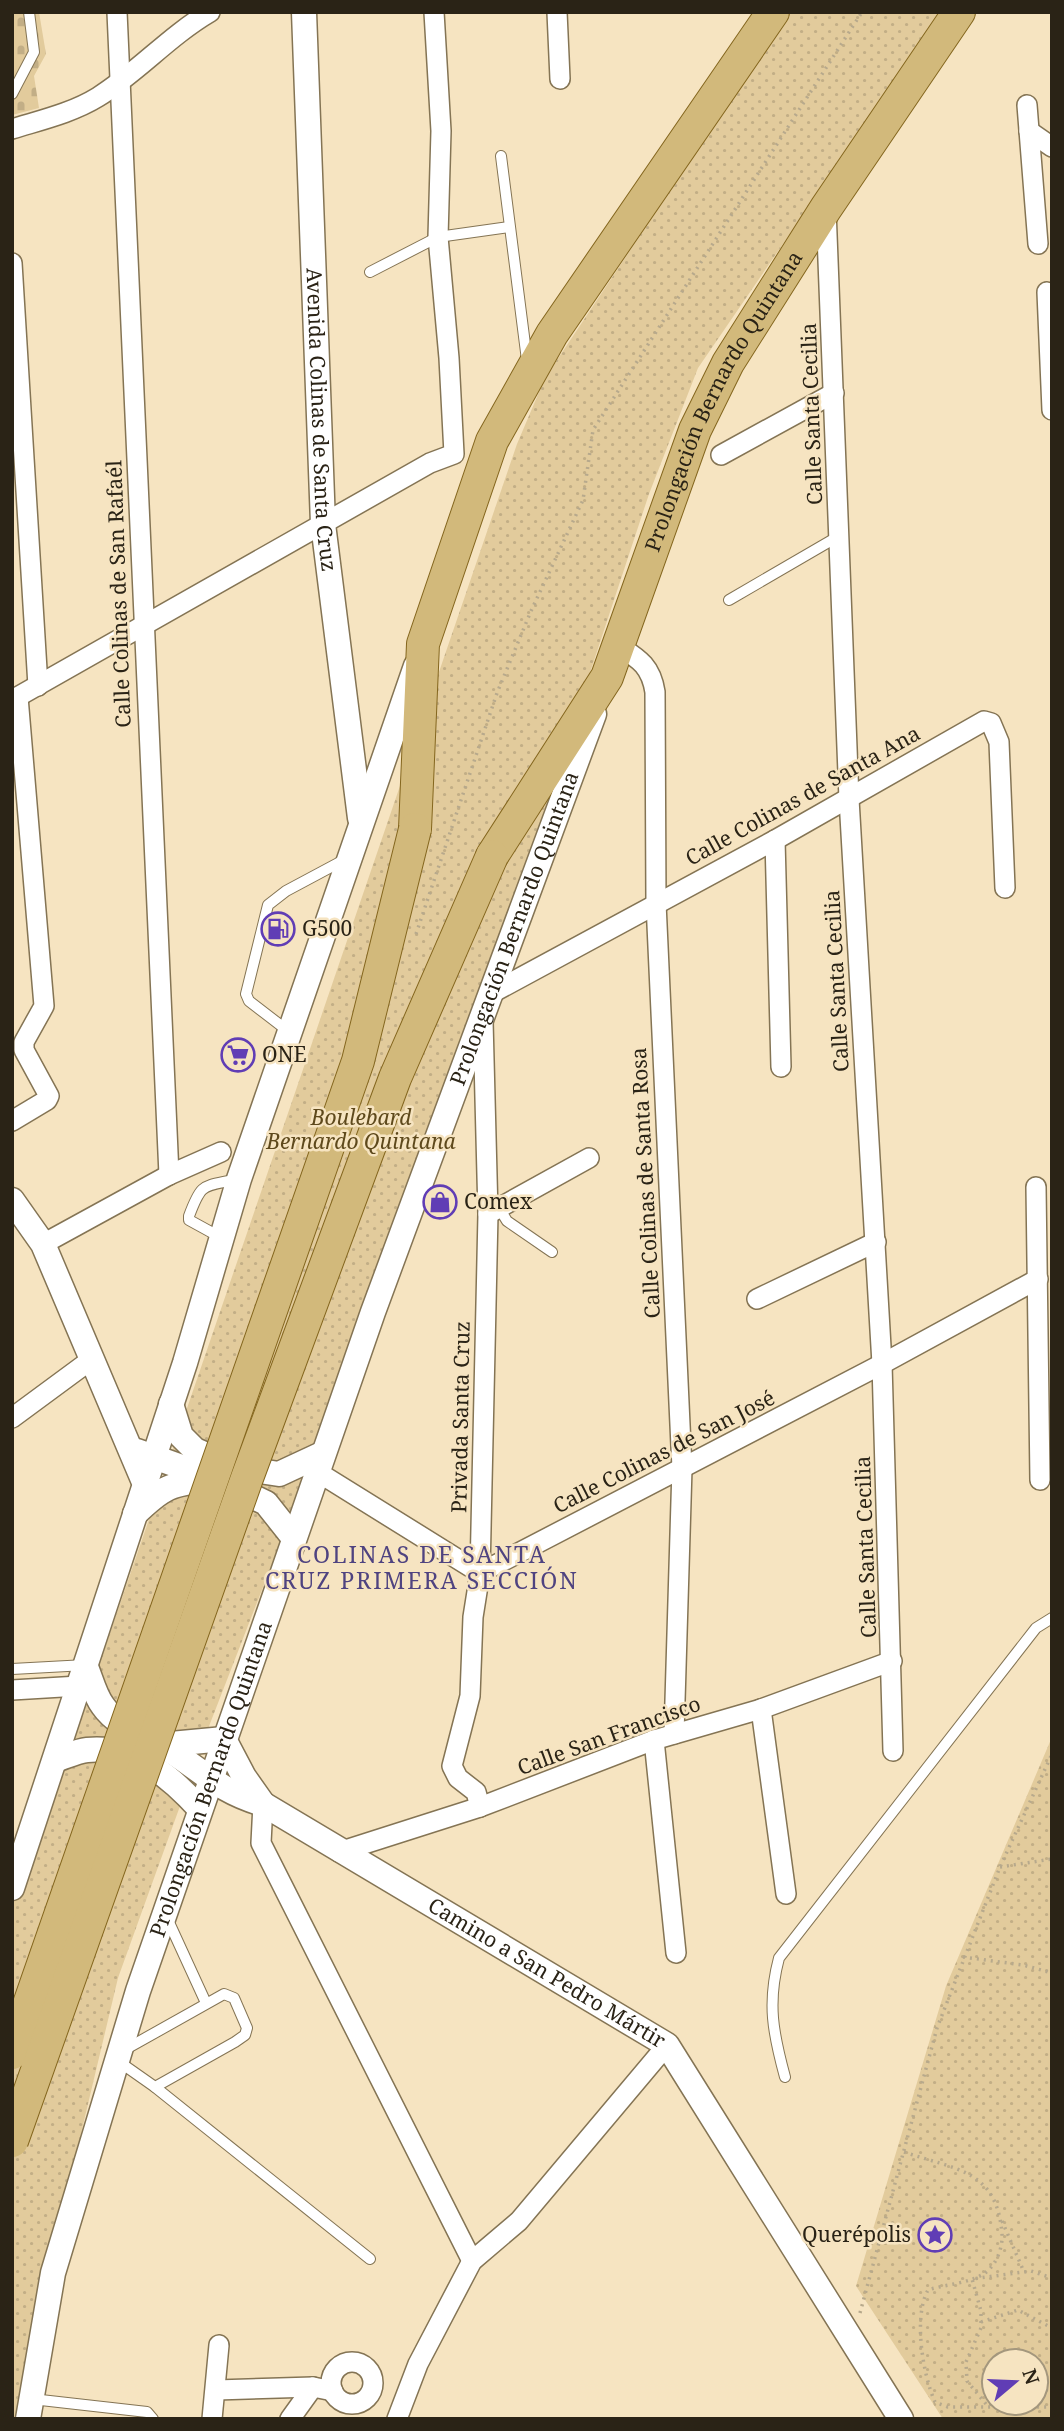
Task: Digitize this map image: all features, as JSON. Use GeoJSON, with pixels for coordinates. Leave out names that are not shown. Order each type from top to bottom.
{"type":"FeatureCollection","features":[{"type":"Feature","properties":{"kind":"main road"},"geometry":{"type":"LineString","coordinates":[[12,2053],[358,1061],[415,829],[424,644],[492,442],[552,334],[773,12]]}},
{"type":"Feature","properties":{"kind":"main road","name":"Prolongación Bernardo Quintana"},"geometry":{"type":"LineString","coordinates":[[607,677],[695,430],[729,363],[826,208],[959,12]]}},
{"type":"Feature","properties":{"kind":"main road"},"geometry":{"type":"LineString","coordinates":[[12,2141],[247,1478],[390,1091],[492,856],[607,677]]}},
{"type":"Feature","properties":{"kind":"street","name":"Calle Colinas de San Rafaél"},"geometry":{"type":"LineString","coordinates":[[117,12],[142,628],[169,1175]]}},
{"type":"Feature","properties":{"kind":"street"},"geometry":{"type":"LineString","coordinates":[[12,129],[73,110],[120,80],[188,18],[210,12]]}},
{"type":"Feature","properties":{"kind":"street","name":"Avenida Colinas de Santa Cruz"},"geometry":{"type":"LineString","coordinates":[[304,12],[323,524],[361,826]]}},
{"type":"Feature","properties":{"kind":"street"},"geometry":{"type":"LineString","coordinates":[[12,1121],[47,1101],[49,1096],[24,1050],[24,1042],[44,1006],[15,699],[430,463],[454,454],[438,237],[441,131],[434,12]]}},
{"type":"Feature","properties":{"kind":"street"},"geometry":{"type":"LineString","coordinates":[[556,12],[560,79]]}},
{"type":"Feature","properties":{"kind":"street"},"geometry":{"type":"LineString","coordinates":[[1027,105],[1029,131],[1042,190],[1038,244]]}},
{"type":"Feature","properties":{"kind":"street"},"geometry":{"type":"LineString","coordinates":[[1029,131],[1052,147]]}},
{"type":"Feature","properties":{"kind":"street","name":"Calle Santa Cecilia"},"geometry":{"type":"LineString","coordinates":[[826,208],[849,799],[883,1364],[893,1751]]}},
{"type":"Feature","properties":{"kind":"street"},"geometry":{"type":"LineString","coordinates":[[12,263],[38,686]]}},
{"type":"Feature","properties":{"kind":"street"},"geometry":{"type":"LineString","coordinates":[[1048,300],[1052,408]]}},
{"type":"Feature","properties":{"kind":"street"},"geometry":{"type":"LineString","coordinates":[[721,455],[834,393]]}},
{"type":"Feature","properties":{"kind":"street"},"geometry":{"type":"LineString","coordinates":[[141,1453],[171,1404],[220,1237],[288,1031],[424,644]]}},
{"type":"Feature","properties":{"kind":"street","name":"Calle Colinas de Santa Rosa"},"geometry":{"type":"LineString","coordinates":[[619,646],[646,664],[654,684],[656,903],[682,1468],[674,1734]]}},
{"type":"Feature","properties":{"kind":"street","name":"Prolongación Bernardo Quintana"},"geometry":{"type":"LineString","coordinates":[[30,2409],[53,2273],[118,2056],[209,1781],[319,1463],[607,677]]}},
{"type":"Feature","properties":{"kind":"street","name":"Calle Colinas de Santa Ana"},"geometry":{"type":"LineString","coordinates":[[487,1003],[656,903],[849,799],[979,723],[991,723],[999,742],[1005,888]]}},
{"type":"Feature","properties":{"kind":"street"},"geometry":{"type":"LineString","coordinates":[[775,840],[781,1067]]}},
{"type":"Feature","properties":{"kind":"street","name":"Privada Santa Cruz"},"geometry":{"type":"LineString","coordinates":[[480,1807],[476,1792],[458,1777],[452,1766],[470,1696],[473,1617],[480,1573],[493,1211],[487,1003]]}},
{"type":"Feature","properties":{"kind":"street"},"geometry":{"type":"LineString","coordinates":[[43,1244],[169,1175],[221,1152]]}},
{"type":"Feature","properties":{"kind":"street"},"geometry":{"type":"LineString","coordinates":[[493,1211],[589,1158]]}},
{"type":"Feature","properties":{"kind":"street"},"geometry":{"type":"LineString","coordinates":[[1035,1187],[1040,1480]]}},
{"type":"Feature","properties":{"kind":"street"},"geometry":{"type":"LineString","coordinates":[[12,1200],[43,1244],[92,1359],[141,1453],[144,1482],[12,1888]]}},
{"type":"Feature","properties":{"kind":"street"},"geometry":{"type":"LineString","coordinates":[[757,1299],[876,1242]]}},
{"type":"Feature","properties":{"kind":"street","name":"Calle Colinas de San José"},"geometry":{"type":"LineString","coordinates":[[480,1573],[883,1364],[1038,1279]]}},
{"type":"Feature","properties":{"kind":"street"},"geometry":{"type":"LineString","coordinates":[[12,1418],[92,1359]]}},
{"type":"Feature","properties":{"kind":"street"},"geometry":{"type":"LineString","coordinates":[[171,1404],[181,1436],[195,1450],[234,1467],[279,1474],[319,1463],[480,1573]]}},
{"type":"Feature","properties":{"kind":"street"},"geometry":{"type":"LineString","coordinates":[[141,1453],[218,1480],[266,1503],[293,1537]]}},
{"type":"Feature","properties":{"kind":"street"},"geometry":{"type":"LineString","coordinates":[[134,1516],[160,1490],[186,1482],[218,1480]]}},
{"type":"Feature","properties":{"kind":"street","name":"Calle San Francisco"},"geometry":{"type":"LineString","coordinates":[[339,1852],[480,1807],[654,1740],[761,1709],[892,1661]]}},
{"type":"Feature","properties":{"kind":"street"},"geometry":{"type":"LineString","coordinates":[[12,1690],[84,1672]]}},
{"type":"Feature","properties":{"kind":"street","name":"Camino a San Pedro Mártir"},"geometry":{"type":"LineString","coordinates":[[84,1672],[103,1706],[209,1781],[236,1796],[263,1804],[339,1852],[667,2045],[901,2419]]}},
{"type":"Feature","properties":{"kind":"street"},"geometry":{"type":"LineString","coordinates":[[761,1709],[786,1894]]}},
{"type":"Feature","properties":{"kind":"street"},"geometry":{"type":"LineString","coordinates":[[160,1745],[224,1739]]}},
{"type":"Feature","properties":{"kind":"street","name":"Camino a San Pedro Mártir"},"geometry":{"type":"LineString","coordinates":[[224,1739],[244,1777],[263,1804]]}},
{"type":"Feature","properties":{"kind":"street"},"geometry":{"type":"LineString","coordinates":[[654,1740],[676,1953]]}},
{"type":"Feature","properties":{"kind":"street"},"geometry":{"type":"LineString","coordinates":[[55,1760],[87,1750],[134,1757],[174,1781],[200,1809]]}},
{"type":"Feature","properties":{"kind":"street"},"geometry":{"type":"LineString","coordinates":[[263,1804],[261,1843],[472,2260]]}},
{"type":"Feature","properties":{"kind":"street"},"geometry":{"type":"LineString","coordinates":[[398,2417],[418,2364],[472,2260],[519,2221],[667,2045]]}},
{"type":"Feature","properties":{"kind":"street"},"geometry":{"type":"LineString","coordinates":[[212,2419],[219,2345]]}},
{"type":"Feature","properties":{"kind":"street"},"geometry":{"type":"LineString","coordinates":[[374,2383],[360,2412],[342,2402],[333,2391],[332,2376],[341,2365],[348,2362],[356,2362],[369,2369],[374,2383],[398,2417]]}},
{"type":"Feature","properties":{"kind":"street"},"geometry":{"type":"LineString","coordinates":[[216,2390],[313,2387],[333,2391]]}},
{"type":"Feature","properties":{"kind":"street"},"geometry":{"type":"LineString","coordinates":[[290,2419],[313,2387]]}},
{"type":"Feature","properties":{"kind":"lane"},"geometry":{"type":"LineString","coordinates":[[12,93],[34,52],[29,12]]}},
{"type":"Feature","properties":{"kind":"lane"},"geometry":{"type":"LineString","coordinates":[[501,156],[528,374]]}},
{"type":"Feature","properties":{"kind":"lane"},"geometry":{"type":"LineString","coordinates":[[370,272],[438,237],[509,227]]}},
{"type":"Feature","properties":{"kind":"lane"},"geometry":{"type":"LineString","coordinates":[[729,600],[839,536]]}},
{"type":"Feature","properties":{"kind":"lane"},"geometry":{"type":"LineString","coordinates":[[288,1031],[249,1001],[246,994],[268,905],[286,891],[351,857]]}},
{"type":"Feature","properties":{"kind":"lane"},"geometry":{"type":"LineString","coordinates":[[220,1237],[189,1220],[189,1216],[198,1191],[204,1186],[239,1179]]}},
{"type":"Feature","properties":{"kind":"lane"},"geometry":{"type":"LineString","coordinates":[[493,1211],[552,1252]]}},
{"type":"Feature","properties":{"kind":"lane"},"geometry":{"type":"LineString","coordinates":[[785,2077],[771,2027],[773,1980],[779,1958],[1036,1628],[1052,1618]]}},
{"type":"Feature","properties":{"kind":"lane"},"geometry":{"type":"LineString","coordinates":[[12,1669],[84,1672]]}},
{"type":"Feature","properties":{"kind":"lane"},"geometry":{"type":"LineString","coordinates":[[165,1915],[206,2003]]}},
{"type":"Feature","properties":{"kind":"lane"},"geometry":{"type":"LineString","coordinates":[[155,2087],[245,2035],[246,2023],[229,1994],[206,2003],[118,2056],[155,2087],[370,2259]]}},
{"type":"Feature","properties":{"kind":"lane"},"geometry":{"type":"LineString","coordinates":[[30,2409],[146,2412],[153,2419]]}},
{"type":"Feature","properties":{"kind":"path"},"geometry":{"type":"LineString","coordinates":[[852,2343],[937,2028],[999,1867],[1052,1754]]}},
{"type":"Feature","properties":{"kind":"path"},"geometry":{"type":"LineString","coordinates":[[999,1867],[1052,1858]]}},
{"type":"Feature","properties":{"kind":"path"},"geometry":{"type":"LineString","coordinates":[[963,1957],[1023,1965],[1052,1973]]}},
{"type":"Feature","properties":{"kind":"path"},"geometry":{"type":"LineString","coordinates":[[904,2152],[978,2178],[991,2192],[1024,2272]]}},
{"type":"Feature","properties":{"kind":"path"},"geometry":{"type":"LineString","coordinates":[[972,2279],[987,2271],[995,2262],[1002,2243],[1000,2215]]}},
{"type":"Feature","properties":{"kind":"path"},"geometry":{"type":"LineString","coordinates":[[980,2406],[948,2407],[935,2402],[925,2381],[920,2304],[928,2290],[972,2279],[1024,2272],[1052,2278]]}},
{"type":"Feature","properties":{"kind":"path"},"geometry":{"type":"LineString","coordinates":[[972,2279],[981,2322],[966,2362],[967,2381],[980,2399]]}},
{"type":"Feature","properties":{"kind":"path"},"geometry":{"type":"LineString","coordinates":[[981,2322],[1018,2310],[1052,2328]]}},
{"type":"Feature","properties":{"kind":"green space"},"geometry":{"type":"Polygon","coordinates":[[[12,12],[39,12],[46,54],[34,76],[39,108],[12,115],[12,12]]]}},
{"type":"Feature","properties":{"kind":"green space","name":"Boulebard Bernardo Quintana"},"geometry":{"type":"Polygon","coordinates":[[[789,12],[942,12],[698,368],[649,494],[431,1154],[206,1734],[118,1978],[48,2272],[23,2419],[12,2419],[12,1901],[94,1680],[517,444],[545,378],[789,12]]]}},
{"type":"Feature","properties":{"kind":"green space"},"geometry":{"type":"Polygon","coordinates":[[[1052,1737],[1052,2419],[943,2419],[856,2286],[946,1986],[1052,1737]]]}},
{"type":"Feature","properties":{"kind":"place","name":"G500"},"geometry":{"type":"Point","coordinates":[278,929]}},
{"type":"Feature","properties":{"kind":"place","name":"ONE"},"geometry":{"type":"Point","coordinates":[238,1055]}},
{"type":"Feature","properties":{"kind":"place","name":"Comex"},"geometry":{"type":"Point","coordinates":[440,1202]}},
{"type":"Feature","properties":{"kind":"place","name":"Querépolis"},"geometry":{"type":"Point","coordinates":[935,2235]}},
{"type":"Feature","properties":{"kind":"district","name":"COLINAS DE SANTA CRUZ PRIMERA SECCIÓN"},"geometry":{"type":"Point","coordinates":[422,1568]}}]}
